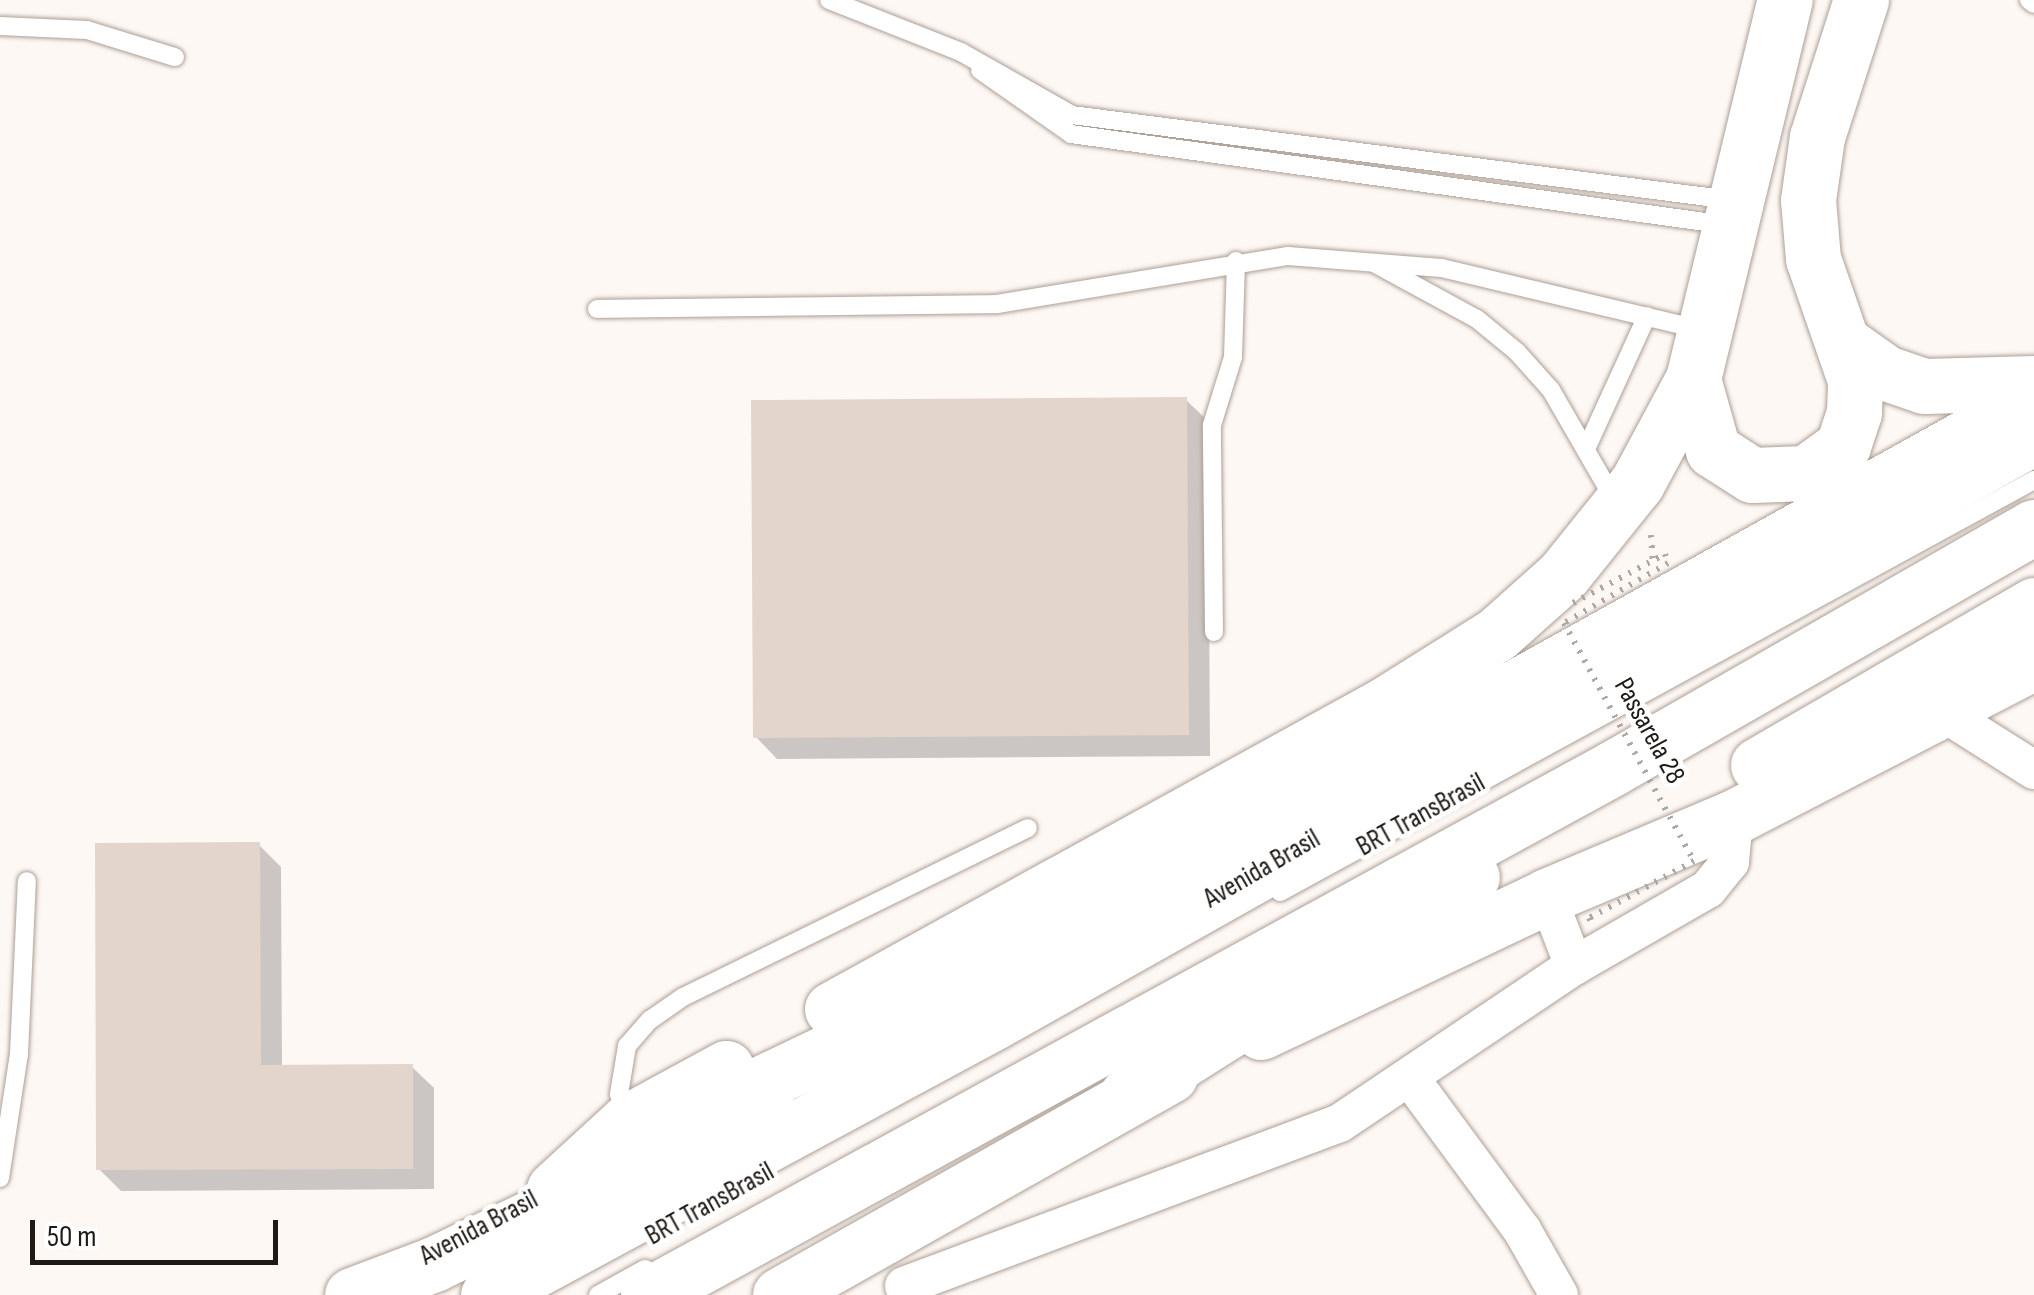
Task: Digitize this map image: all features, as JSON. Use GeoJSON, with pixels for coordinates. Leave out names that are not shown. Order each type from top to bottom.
{"type":"FeatureCollection","features":[{"type":"Feature","properties":{"kind":"highway"},"geometry":{"type":"LineString","coordinates":[[1786,0],[1701,355],[1713,450],[1730,465],[1777,478],[1806,472],[1843,446],[1852,426],[1855,380],[1813,259],[1808,200],[1817,137],[1868,3]]}},
{"type":"Feature","properties":{"kind":"highway"},"geometry":{"type":"LineString","coordinates":[[1844,344],[1886,373],[1924,386],[2034,383]]}},
{"type":"Feature","properties":{"kind":"highway","name":"Avenida Brasil"},"geometry":{"type":"LineString","coordinates":[[554,1190],[627,1122],[1384,705],[1497,634],[1567,601],[1701,355]]}},
{"type":"Feature","properties":{"kind":"highway","name":"Avenida Brasil"},"geometry":{"type":"LineString","coordinates":[[352,1295],[787,1066],[1057,942],[2034,400]]}},
{"type":"Feature","properties":{"kind":"highway","name":"Avenida Brasil"},"geometry":{"type":"LineString","coordinates":[[488,1295],[994,1022],[1762,584],[2034,437]]}},
{"type":"Feature","properties":{"kind":"highway"},"geometry":{"type":"LineString","coordinates":[[658,1276],[1612,768],[2034,527]]}},
{"type":"Feature","properties":{"kind":"highway"},"geometry":{"type":"LineString","coordinates":[[1547,896],[2034,606]]}},
{"type":"Feature","properties":{"kind":"highway"},"geometry":{"type":"LineString","coordinates":[[1127,1095],[1547,896],[1734,817],[2034,662]]}},
{"type":"Feature","properties":{"kind":"highway"},"geometry":{"type":"LineString","coordinates":[[803,1291],[903,1226],[1401,927],[1612,768]]}},
{"type":"Feature","properties":{"kind":"highway"},"geometry":{"type":"LineString","coordinates":[[352,1295],[434,1264],[907,1042],[994,1022]]}},
{"type":"Feature","properties":{"kind":"street"},"geometry":{"type":"LineString","coordinates":[[1941,711],[2034,770]]}},
{"type":"Feature","properties":{"kind":"street"},"geometry":{"type":"LineString","coordinates":[[903,1226],[903,1290],[1340,1123],[1574,966],[1708,889],[1730,862],[1734,817]]}},
{"type":"Feature","properties":{"kind":"street"},"geometry":{"type":"LineString","coordinates":[[1547,896],[1574,966]]}},
{"type":"Feature","properties":{"kind":"street"},"geometry":{"type":"LineString","coordinates":[[1410,1078],[1522,1230],[1559,1295]]}},
{"type":"Feature","properties":{"kind":"lane"},"geometry":{"type":"LineString","coordinates":[[829,0],[961,52],[1072,116],[1736,213]]}},
{"type":"Feature","properties":{"kind":"lane"},"geometry":{"type":"LineString","coordinates":[[0,26],[88,30],[175,57]]}},
{"type":"Feature","properties":{"kind":"lane"},"geometry":{"type":"LineString","coordinates":[[596,308],[997,304],[1236,261],[1367,259],[1442,268],[1647,316],[1701,355]]}},
{"type":"Feature","properties":{"kind":"lane"},"geometry":{"type":"LineString","coordinates":[[1367,259],[1477,319],[1518,352],[1552,390],[1619,508]]}},
{"type":"Feature","properties":{"kind":"lane"},"geometry":{"type":"LineString","coordinates":[[1214,632],[1212,424],[1232,357],[1236,261]]}},
{"type":"Feature","properties":{"kind":"lane"},"geometry":{"type":"LineString","coordinates":[[1586,449],[1647,316]]}},
{"type":"Feature","properties":{"kind":"lane","name":"BRT TransBrasil"},"geometry":{"type":"LineString","coordinates":[[1263,902],[2034,480]]}},
{"type":"Feature","properties":{"kind":"lane"},"geometry":{"type":"LineString","coordinates":[[1754,663],[2034,509]]}},
{"type":"Feature","properties":{"kind":"lane"},"geometry":{"type":"LineString","coordinates":[[627,1122],[619,1094],[627,1046],[650,1020],[683,997],[1028,828]]}},
{"type":"Feature","properties":{"kind":"lane"},"geometry":{"type":"LineString","coordinates":[[0,1178],[19,1054],[26,881]]}},
{"type":"Feature","properties":{"kind":"lane","name":"BRT TransBrasil"},"geometry":{"type":"LineString","coordinates":[[598,1295],[658,1276]]}},
{"type":"Feature","properties":{"kind":"path"},"geometry":{"type":"LineString","coordinates":[[1665,554],[1668,563],[1567,601],[1665,554]]}},
{"type":"Feature","properties":{"kind":"path","name":"Passarela 28"},"geometry":{"type":"LineString","coordinates":[[1567,601],[1694,860],[1588,918],[1592,926]]}},
{"type":"Feature","properties":{"kind":"building"},"geometry":{"type":"Polygon","coordinates":[[[1187,397],[1189,735],[753,738],[751,400],[1187,397]]]}},
{"type":"Feature","properties":{"kind":"building"},"geometry":{"type":"Polygon","coordinates":[[[260,842],[261,1065],[413,1064],[413,1169],[96,1170],[95,843],[260,842]]]}}]}
